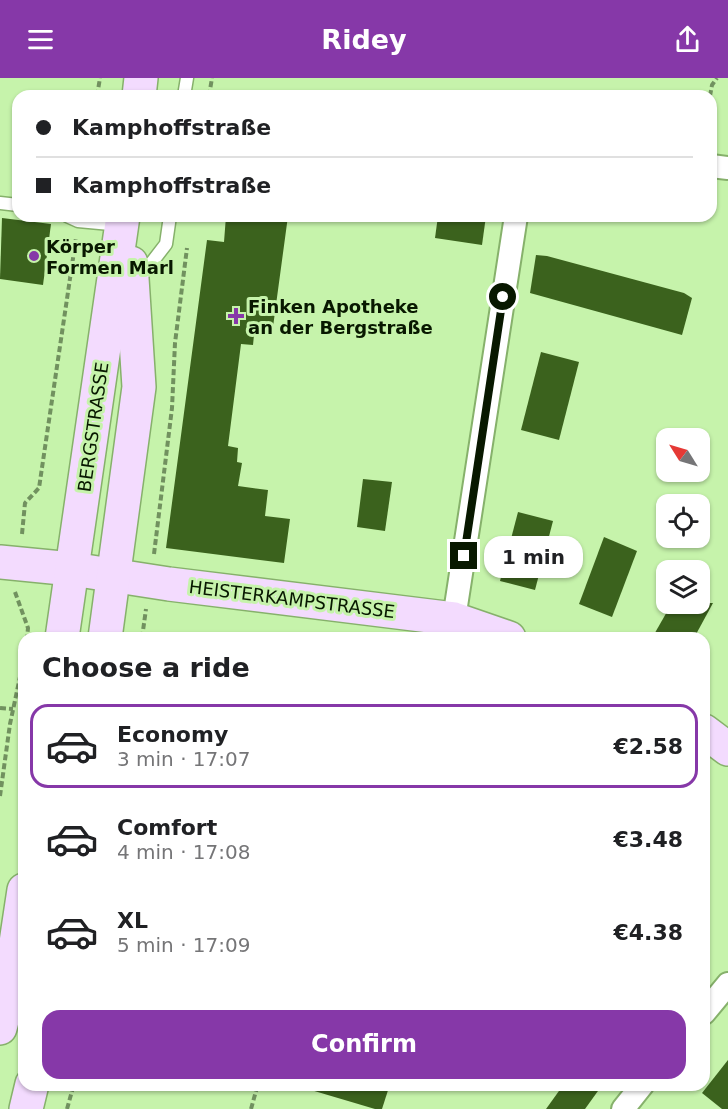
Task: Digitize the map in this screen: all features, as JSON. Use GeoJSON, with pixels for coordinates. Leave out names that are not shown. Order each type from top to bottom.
{"type":"FeatureCollection","features":[{"type":"Feature","properties":{"kind":"main road","name":"BERGSTRASSE"},"geometry":{"type":"LineString","coordinates":[[106,632],[139,387],[132,287],[124,222]]}},
{"type":"Feature","properties":{"kind":"main road","name":"BERGSTRASSE"},"geometry":{"type":"LineString","coordinates":[[63,632],[124,222]]}},
{"type":"Feature","properties":{"kind":"main road","name":"HEISTERKAMPSTRASSE"},"geometry":{"type":"LineString","coordinates":[[9,563],[72,569],[454,619],[492,632]]}},
{"type":"Feature","properties":{"kind":"main road"},"geometry":{"type":"LineString","coordinates":[[710,736],[728,749]]}},
{"type":"Feature","properties":{"kind":"main road"},"geometry":{"type":"LineString","coordinates":[[0,1028],[7,1002],[18,930]]}},
{"type":"Feature","properties":{"kind":"main road"},"geometry":{"type":"LineString","coordinates":[[26,1109],[30,1091]]}},
{"type":"Feature","properties":{"kind":"street"},"geometry":{"type":"LineString","coordinates":[[454,619],[515,222]]}},
{"type":"Feature","properties":{"kind":"street"},"geometry":{"type":"LineString","coordinates":[[710,1006],[728,984]]}},
{"type":"Feature","properties":{"kind":"street"},"geometry":{"type":"LineString","coordinates":[[623,1109],[638,1091]]}},
{"type":"Feature","properties":{"kind":"lane"},"geometry":{"type":"LineString","coordinates":[[132,287],[166,243],[169,222]]}},
{"type":"Feature","properties":{"kind":"path"},"geometry":{"type":"LineString","coordinates":[[28,632],[9,563],[25,503],[39,488],[72,222]]}},
{"type":"Feature","properties":{"kind":"path"},"geometry":{"type":"LineString","coordinates":[[143,632],[172,408],[175,343],[188,238]]}},
{"type":"Feature","properties":{"kind":"path"},"geometry":{"type":"LineString","coordinates":[[0,796],[18,686]]}},
{"type":"Feature","properties":{"kind":"path"},"geometry":{"type":"LineString","coordinates":[[0,708],[13,709]]}},
{"type":"Feature","properties":{"kind":"path"},"geometry":{"type":"LineString","coordinates":[[67,1109],[72,1091]]}},
{"type":"Feature","properties":{"kind":"path"},"geometry":{"type":"LineString","coordinates":[[251,1109],[256,1091]]}},
{"type":"Feature","properties":{"kind":"building"},"geometry":{"type":"Polygon","coordinates":[[[2,218],[12,219],[12,222],[51,224],[43,285],[0,279],[2,218]]]}},
{"type":"Feature","properties":{"kind":"building"},"geometry":{"type":"Polygon","coordinates":[[[226,222],[287,222],[273,327],[255,325],[253,345],[241,344],[228,446],[238,448],[237,462],[242,463],[238,486],[268,490],[265,516],[290,519],[284,563],[166,548],[207,240],[224,242],[226,222]]]}},
{"type":"Feature","properties":{"kind":"building"},"geometry":{"type":"Polygon","coordinates":[[[437,222],[485,222],[482,245],[435,238],[437,222]]]}},
{"type":"Feature","properties":{"kind":"building"},"geometry":{"type":"Polygon","coordinates":[[[536,255],[684,293],[692,298],[682,335],[530,293],[536,255]]]}},
{"type":"Feature","properties":{"kind":"building"},"geometry":{"type":"Polygon","coordinates":[[[541,352],[579,362],[559,440],[521,430],[541,352]]]}},
{"type":"Feature","properties":{"kind":"building"},"geometry":{"type":"Polygon","coordinates":[[[363,479],[392,482],[385,531],[357,527],[363,479]]]}},
{"type":"Feature","properties":{"kind":"building"},"geometry":{"type":"Polygon","coordinates":[[[518,512],[553,521],[535,590],[500,581],[518,512]]]}},
{"type":"Feature","properties":{"kind":"building"},"geometry":{"type":"Polygon","coordinates":[[[604,537],[637,551],[612,617],[579,604],[604,537]]]}},
{"type":"Feature","properties":{"kind":"building"},"geometry":{"type":"Polygon","coordinates":[[[666,614],[707,614],[697,632],[655,632],[666,614]]]}},
{"type":"Feature","properties":{"kind":"building"},"geometry":{"type":"Polygon","coordinates":[[[728,1060],[728,1109],[722,1109],[702,1093],[710,1091],[710,1083],[728,1060]]]}},
{"type":"Feature","properties":{"kind":"building"},"geometry":{"type":"Polygon","coordinates":[[[314,1091],[388,1091],[382,1109],[375,1109],[314,1091]]]}},
{"type":"Feature","properties":{"kind":"building"},"geometry":{"type":"Polygon","coordinates":[[[559,1091],[598,1091],[585,1109],[546,1109],[559,1091]]]}},
{"type":"Feature","properties":{"kind":"place","name":"Körper Formen Marl"},"geometry":{"type":"Point","coordinates":[34,256]}},
{"type":"Feature","properties":{"kind":"place","name":"Finken Apotheke an der Bergstraße"},"geometry":{"type":"Point","coordinates":[236,316]}},
{"type":"Feature","properties":{"kind":"route"},"geometry":{"type":"LineString","coordinates":[[464,556],[503,297]]}}]}
